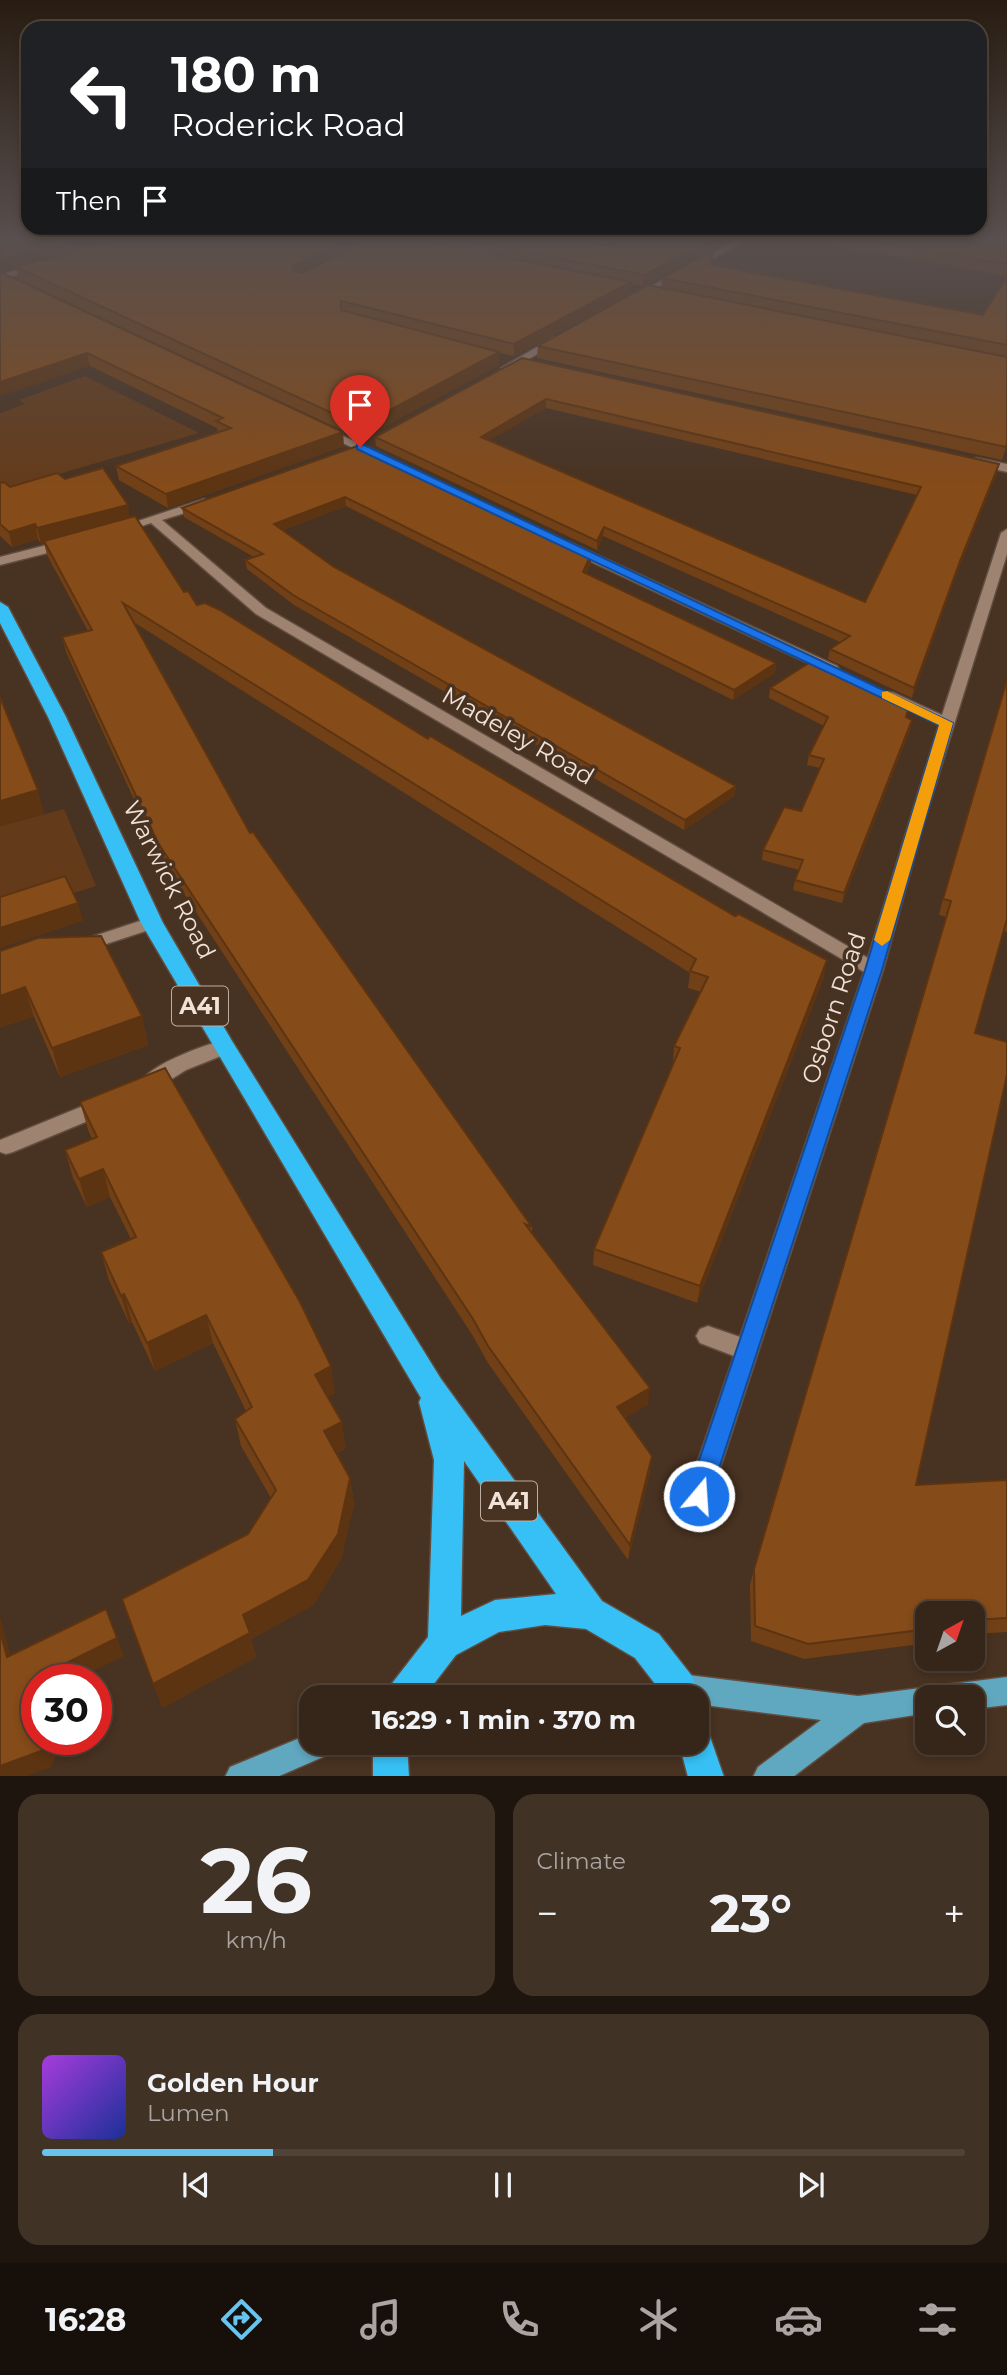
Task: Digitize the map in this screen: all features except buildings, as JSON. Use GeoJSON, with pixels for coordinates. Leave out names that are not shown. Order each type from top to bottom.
{"type":"FeatureCollection","features":[{"type":"Feature","properties":{"kind":"highway","name":"Warwick Road"},"geometry":{"type":"LineString","coordinates":[[0,607],[57,718],[152,923],[224,1046],[431,1388],[590,1613]]}},
{"type":"Feature","properties":{"kind":"highway","name":"Warwick Road"},"geometry":{"type":"LineString","coordinates":[[431,1388],[450,1460],[444,1643]]}},
{"type":"Feature","properties":{"kind":"highway"},"geometry":{"type":"LineString","coordinates":[[412,1685],[444,1643],[495,1616],[545,1609],[590,1613],[647,1646],[675,1685]]}},
{"type":"Feature","properties":{"kind":"highway"},"geometry":{"type":"LineString","coordinates":[[390,1755],[391,1776]]}},
{"type":"Feature","properties":{"kind":"highway"},"geometry":{"type":"LineString","coordinates":[[700,1755],[706,1776]]}},
{"type":"Feature","properties":{"kind":"main road"},"geometry":{"type":"LineString","coordinates":[[985,1693],[1007,1691]]}},
{"type":"Feature","properties":{"kind":"main road"},"geometry":{"type":"LineString","coordinates":[[709,1696],[858,1710],[915,1701]]}},
{"type":"Feature","properties":{"kind":"main road"},"geometry":{"type":"LineString","coordinates":[[768,1776],[858,1710]]}},
{"type":"Feature","properties":{"kind":"main road"},"geometry":{"type":"LineString","coordinates":[[240,1776],[299,1752]]}},
{"type":"Feature","properties":{"kind":"street"},"geometry":{"type":"LineString","coordinates":[[492,376],[573,331]]}},
{"type":"Feature","properties":{"kind":"street"},"geometry":{"type":"LineString","coordinates":[[503,360],[534,363]]}},
{"type":"Feature","properties":{"kind":"street"},"geometry":{"type":"LineString","coordinates":[[310,424],[396,463]]}},
{"type":"Feature","properties":{"kind":"street"},"geometry":{"type":"LineString","coordinates":[[966,459],[1007,468]]}},
{"type":"Feature","properties":{"kind":"street"},"geometry":{"type":"LineString","coordinates":[[106,533],[216,499]]}},
{"type":"Feature","properties":{"kind":"street","name":"Madeley Road"},"geometry":{"type":"LineString","coordinates":[[155,520],[261,611],[874,970]]}},
{"type":"Feature","properties":{"kind":"street","name":"Osborn Road"},"geometry":{"type":"LineString","coordinates":[[699,1496],[874,970],[946,723],[1007,533]]}},
{"type":"Feature","properties":{"kind":"street"},"geometry":{"type":"LineString","coordinates":[[556,539],[847,676]]}},
{"type":"Feature","properties":{"kind":"street"},"geometry":{"type":"LineString","coordinates":[[0,561],[82,540]]}},
{"type":"Feature","properties":{"kind":"street"},"geometry":{"type":"LineString","coordinates":[[872,688],[946,723]]}},
{"type":"Feature","properties":{"kind":"street"},"geometry":{"type":"LineString","coordinates":[[63,952],[152,923]]}},
{"type":"Feature","properties":{"kind":"street"},"geometry":{"type":"LineString","coordinates":[[6,1146],[130,1094],[179,1065],[224,1046]]}},
{"type":"Feature","properties":{"kind":"street"},"geometry":{"type":"LineString","coordinates":[[708,1336],[747,1350]]}},
{"type":"Feature","properties":{"kind":"shaded area"},"geometry":{"type":"Polygon","coordinates":[[[85,376],[199,433],[25,484],[0,494],[0,413],[25,404],[19,400],[85,376]]]}},
{"type":"Feature","properties":{"kind":"shaded area"},"geometry":{"type":"Polygon","coordinates":[[[64,809],[96,886],[0,916],[0,826],[64,809]]]}},
{"type":"Feature","properties":{"kind":"slow traffic"},"geometry":{"type":"LineString","coordinates":[[882,940],[946,723],[887,695]]}},
{"type":"Feature","properties":{"kind":"route"},"geometry":{"type":"LineString","coordinates":[[360,447],[946,723],[874,970],[699,1496]]}}]}
